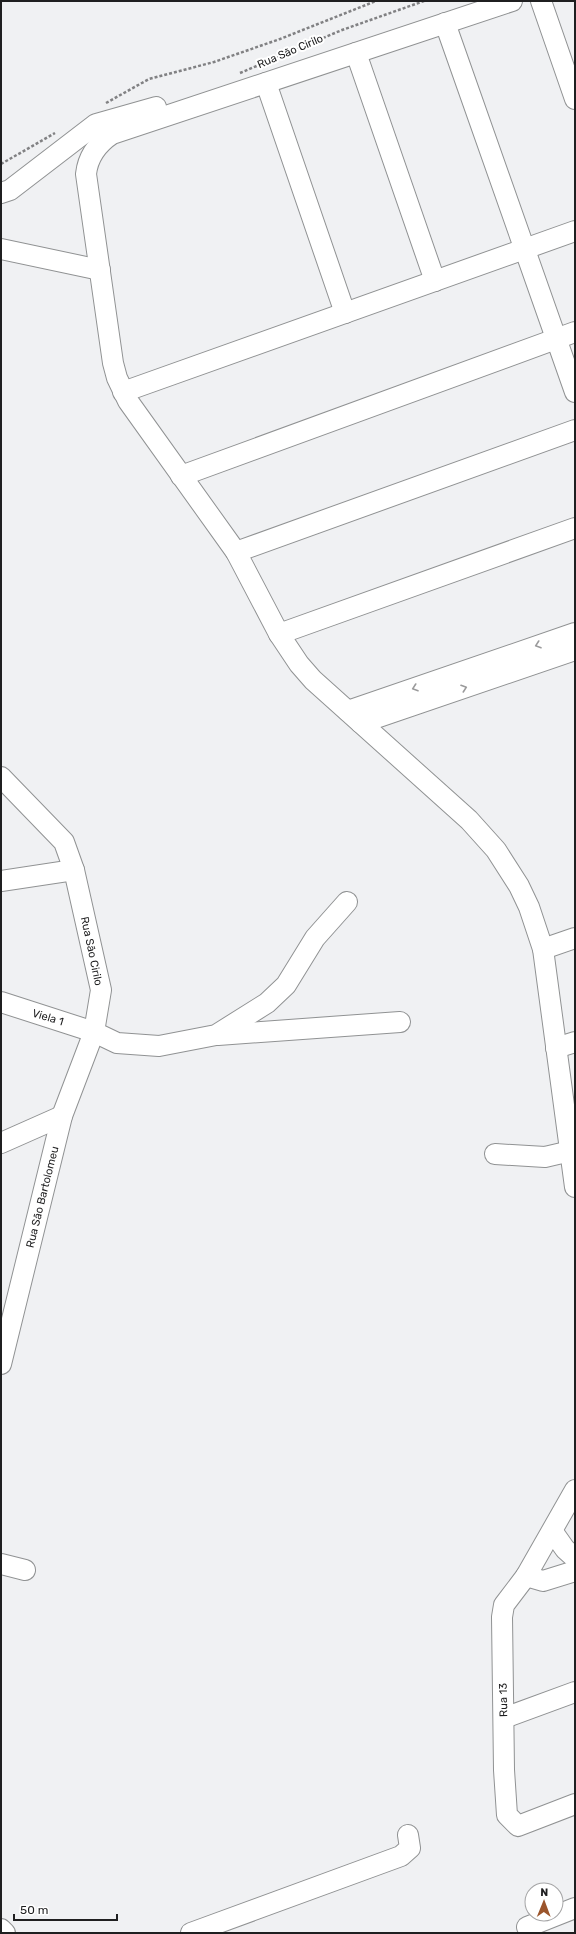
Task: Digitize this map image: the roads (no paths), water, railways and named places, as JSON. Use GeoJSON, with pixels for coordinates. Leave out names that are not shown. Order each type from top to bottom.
{"type":"FeatureCollection","features":[{"type":"Feature","properties":{"kind":"street"},"geometry":{"type":"LineString","coordinates":[[512,1],[112,134],[97,146],[89,160],[86,174],[113,363],[123,392],[133,409],[236,552],[279,634],[295,659],[313,680],[469,820],[492,845],[519,886],[529,906],[543,949],[556,1048],[573,1151],[575,1187]]}},
{"type":"Feature","properties":{"kind":"street"},"geometry":{"type":"LineString","coordinates":[[541,1],[575,99]]}},
{"type":"Feature","properties":{"kind":"street"},"geometry":{"type":"LineString","coordinates":[[445,23],[575,392]]}},
{"type":"Feature","properties":{"kind":"street"},"geometry":{"type":"LineString","coordinates":[[356,53],[436,281]]}},
{"type":"Feature","properties":{"kind":"street"},"geometry":{"type":"LineString","coordinates":[[266,83],[345,313]]}},
{"type":"Feature","properties":{"kind":"street"},"geometry":{"type":"LineString","coordinates":[[1,192],[10,190],[96,124],[150,107],[158,107],[171,115]]}},
{"type":"Feature","properties":{"kind":"street"},"geometry":{"type":"LineString","coordinates":[[123,392],[575,231]]}},
{"type":"Feature","properties":{"kind":"street"},"geometry":{"type":"LineString","coordinates":[[1,249],[100,270]]}},
{"type":"Feature","properties":{"kind":"street"},"geometry":{"type":"LineString","coordinates":[[181,476],[575,332]]}},
{"type":"Feature","properties":{"kind":"street"},"geometry":{"type":"LineString","coordinates":[[236,552],[575,430]]}},
{"type":"Feature","properties":{"kind":"street"},"geometry":{"type":"LineString","coordinates":[[279,634],[575,528]]}},
{"type":"Feature","properties":{"kind":"street"},"geometry":{"type":"LineString","coordinates":[[354,717],[575,633]]}},
{"type":"Feature","properties":{"kind":"street"},"geometry":{"type":"LineString","coordinates":[[354,717],[575,650]]}},
{"type":"Feature","properties":{"kind":"street","name":"Rua São Cirilo"},"geometry":{"type":"LineString","coordinates":[[1,777],[64,842],[74,870],[101,990],[94,1032]]}},
{"type":"Feature","properties":{"kind":"street"},"geometry":{"type":"LineString","coordinates":[[1,881],[74,870]]}},
{"type":"Feature","properties":{"kind":"street"},"geometry":{"type":"LineString","coordinates":[[216,1035],[267,1004],[286,985],[314,938],[347,902]]}},
{"type":"Feature","properties":{"kind":"street"},"geometry":{"type":"LineString","coordinates":[[543,949],[575,938]]}},
{"type":"Feature","properties":{"kind":"street","name":"Viela 1"},"geometry":{"type":"LineString","coordinates":[[1,1002],[94,1032],[117,1043],[159,1046],[216,1035]]}},
{"type":"Feature","properties":{"kind":"street"},"geometry":{"type":"LineString","coordinates":[[216,1035],[400,1022]]}},
{"type":"Feature","properties":{"kind":"street","name":"Rua São Bartolomeu"},"geometry":{"type":"LineString","coordinates":[[1,1364],[62,1116],[94,1032]]}},
{"type":"Feature","properties":{"kind":"street"},"geometry":{"type":"LineString","coordinates":[[556,1048],[575,1042]]}},
{"type":"Feature","properties":{"kind":"street"},"geometry":{"type":"LineString","coordinates":[[1,1143],[62,1116]]}},
{"type":"Feature","properties":{"kind":"street"},"geometry":{"type":"LineString","coordinates":[[495,1154],[545,1157],[573,1151]]}},
{"type":"Feature","properties":{"kind":"street","name":"Rua 13"},"geometry":{"type":"LineString","coordinates":[[575,1490],[553,1532],[526,1576],[504,1605],[502,1617],[507,1815],[518,1826],[575,1804]]}},
{"type":"Feature","properties":{"kind":"street"},"geometry":{"type":"LineString","coordinates":[[553,1532],[565,1549],[575,1558]]}},
{"type":"Feature","properties":{"kind":"street"},"geometry":{"type":"LineString","coordinates":[[1,1564],[25,1570]]}},
{"type":"Feature","properties":{"kind":"street"},"geometry":{"type":"LineString","coordinates":[[526,1576],[543,1581],[575,1570]]}},
{"type":"Feature","properties":{"kind":"street"},"geometry":{"type":"LineString","coordinates":[[504,1718],[575,1692]]}},
{"type":"Feature","properties":{"kind":"street"},"geometry":{"type":"LineString","coordinates":[[191,1933],[401,1856],[410,1848],[408,1835]]}},
{"type":"Feature","properties":{"kind":"street"},"geometry":{"type":"LineString","coordinates":[[527,1927],[575,1908]]}},
{"type":"Feature","properties":{"kind":"street"},"geometry":{"type":"LineString","coordinates":[[1,1929],[5,1933]]}}]}
